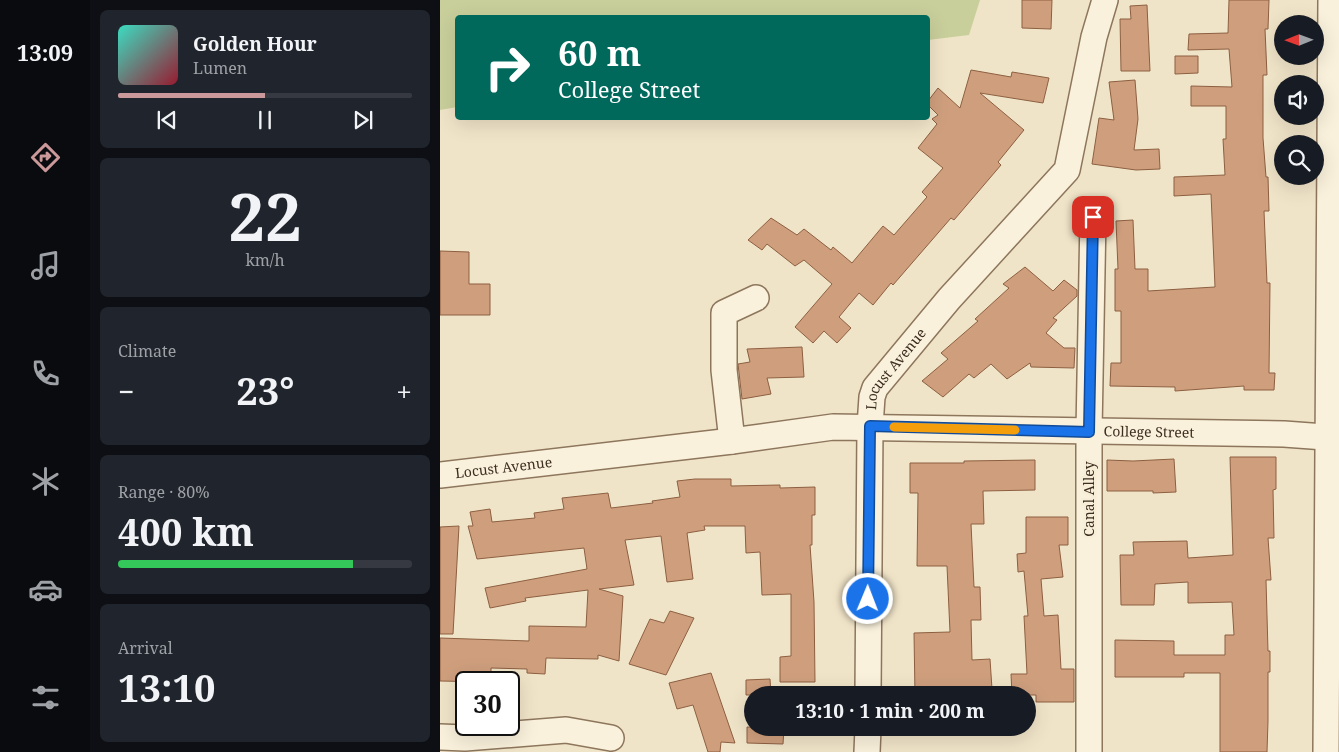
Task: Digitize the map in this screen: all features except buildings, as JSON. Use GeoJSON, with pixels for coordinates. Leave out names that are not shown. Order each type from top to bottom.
{"type":"FeatureCollection","features":[{"type":"Feature","properties":{"kind":"street","name":"Locust Avenue"},"geometry":{"type":"LineString","coordinates":[[440,475],[732,441],[834,427],[870,426],[872,397],[875,388],[949,299],[1067,170],[1094,37],[1105,0]]}},
{"type":"Feature","properties":{"kind":"street"},"geometry":{"type":"LineString","coordinates":[[1326,752],[1333,596],[1335,129],[1332,0]]}},
{"type":"Feature","properties":{"kind":"street","name":"Canal Alley"},"geometry":{"type":"LineString","coordinates":[[1089,752],[1089,432],[1093,217]]}},
{"type":"Feature","properties":{"kind":"street"},"geometry":{"type":"LineString","coordinates":[[732,441],[724,370],[724,313],[756,298]]}},
{"type":"Feature","properties":{"kind":"street","name":"College Street"},"geometry":{"type":"LineString","coordinates":[[870,426],[1089,432],[1274,434],[1334,437]]}},
{"type":"Feature","properties":{"kind":"street"},"geometry":{"type":"LineString","coordinates":[[868,686],[870,426]]}},
{"type":"Feature","properties":{"kind":"street"},"geometry":{"type":"LineString","coordinates":[[440,737],[465,738],[566,730],[611,738]]}},
{"type":"Feature","properties":{"kind":"street"},"geometry":{"type":"LineString","coordinates":[[868,736],[868,752]]}},
{"type":"Feature","properties":{"kind":"green space"},"geometry":{"type":"Polygon","coordinates":[[[440,0],[980,0],[969,35],[930,40],[930,15],[455,15],[455,107],[440,110],[440,0]]]}},
{"type":"Feature","properties":{"kind":"slow traffic"},"geometry":{"type":"LineString","coordinates":[[894,427],[1015,430]]}},
{"type":"Feature","properties":{"kind":"route"},"geometry":{"type":"LineString","coordinates":[[868,599],[870,426],[1089,432],[1093,217]]}}]}
